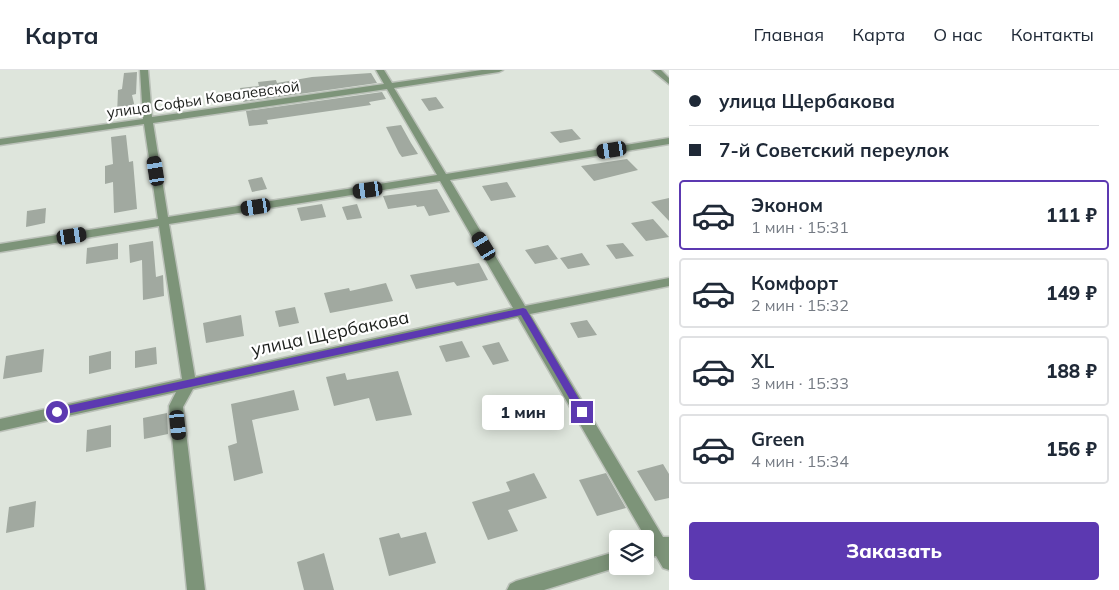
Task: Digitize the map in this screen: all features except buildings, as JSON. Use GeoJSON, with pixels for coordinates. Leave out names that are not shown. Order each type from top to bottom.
{"type":"FeatureCollection","features":[{"type":"Feature","properties":{"kind":"street"},"geometry":{"type":"LineString","coordinates":[[144,70],[148,122],[189,383],[176,406],[196,590]]}},
{"type":"Feature","properties":{"kind":"street"},"geometry":{"type":"LineString","coordinates":[[380,70],[442,179],[523,311],[658,547],[669,562]]}},
{"type":"Feature","properties":{"kind":"street","name":"улица Софьи Ковалевской"},"geometry":{"type":"LineString","coordinates":[[0,142],[499,70]]}},
{"type":"Feature","properties":{"kind":"street"},"geometry":{"type":"LineString","coordinates":[[656,70],[669,82]]}},
{"type":"Feature","properties":{"kind":"street"},"geometry":{"type":"LineString","coordinates":[[0,248],[163,221],[442,179],[669,141]]}},
{"type":"Feature","properties":{"kind":"street","name":"улица Щербакова"},"geometry":{"type":"LineString","coordinates":[[0,425],[523,311],[669,282]]}},
{"type":"Feature","properties":{"kind":"street"},"geometry":{"type":"LineString","coordinates":[[516,590],[609,562]]}},
{"type":"Feature","properties":{"kind":"route"},"geometry":{"type":"LineString","coordinates":[[57,412],[523,311],[582,412]]}}]}
